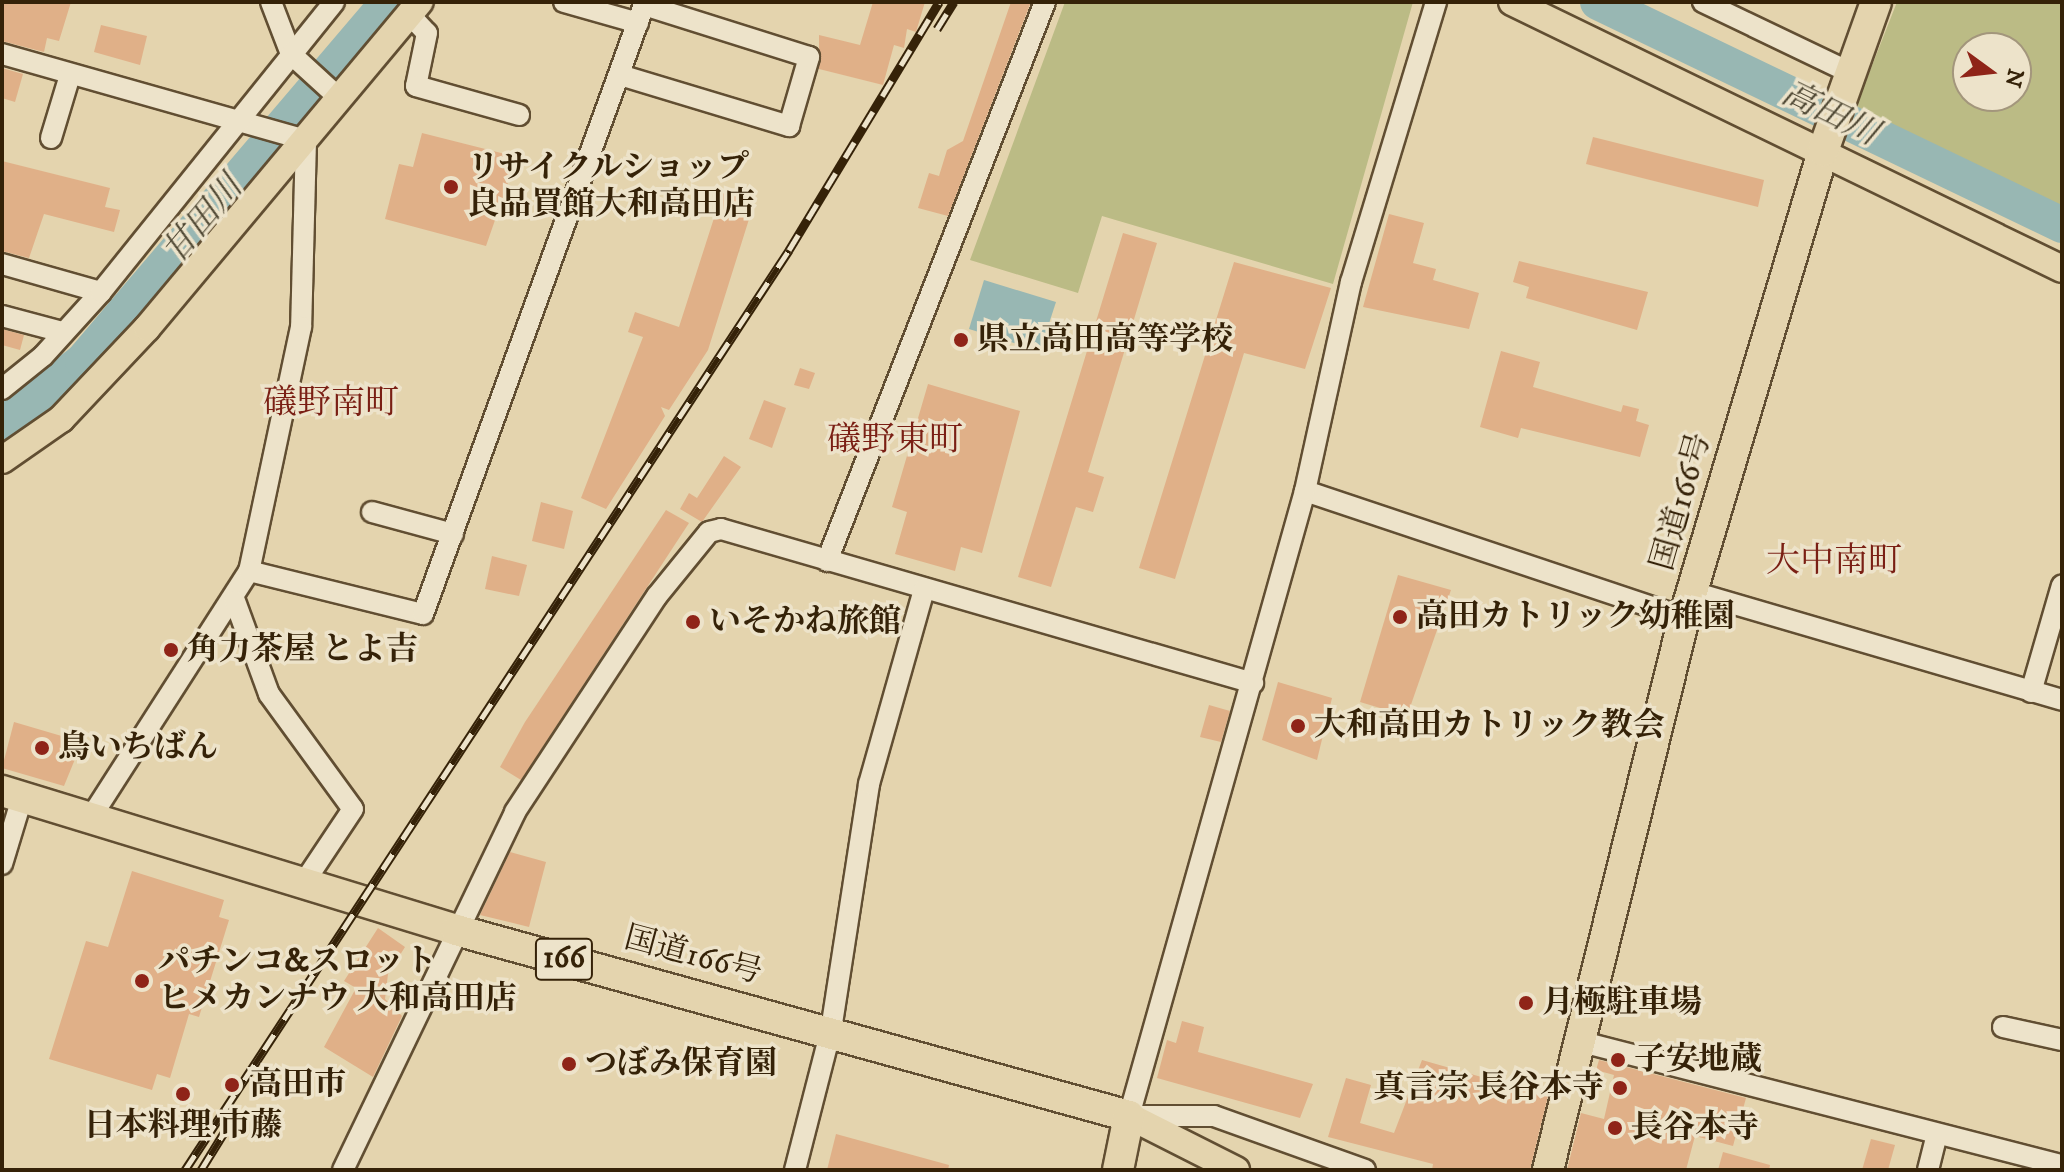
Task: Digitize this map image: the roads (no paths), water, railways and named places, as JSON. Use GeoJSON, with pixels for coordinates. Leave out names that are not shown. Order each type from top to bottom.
{"type":"FeatureCollection","features":[{"type":"Feature","properties":{"kind":"highway","name":"国道166号"},"geometry":{"type":"LineString","coordinates":[[1548,1170],[1689,605],[1825,145],[1876,2]]}},
{"type":"Feature","properties":{"kind":"highway","name":"国道166号"},"geometry":{"type":"LineString","coordinates":[[12,795],[92,816],[456,930],[831,1030],[1129,1116]]}},
{"type":"Feature","properties":{"kind":"highway"},"geometry":{"type":"LineString","coordinates":[[1118,1170],[1129,1116]]}},
{"type":"Feature","properties":{"kind":"main road"},"geometry":{"type":"LineString","coordinates":[[1512,2],[1825,145],[2062,269]]}},
{"type":"Feature","properties":{"kind":"main road"},"geometry":{"type":"LineString","coordinates":[[2,460],[61,419],[333,92],[415,8]]}},
{"type":"Feature","properties":{"kind":"main road"},"geometry":{"type":"LineString","coordinates":[[1129,1116],[1236,1170]]}},
{"type":"Feature","properties":{"kind":"street"},"geometry":{"type":"LineString","coordinates":[[271,2],[298,60],[333,92]]}},
{"type":"Feature","properties":{"kind":"street"},"geometry":{"type":"LineString","coordinates":[[2,389],[101,292],[246,128],[298,60],[334,2]]}},
{"type":"Feature","properties":{"kind":"street"},"geometry":{"type":"LineString","coordinates":[[564,2],[642,10],[809,57],[789,126],[620,75]]}},
{"type":"Feature","properties":{"kind":"street"},"geometry":{"type":"LineString","coordinates":[[827,561],[1045,2]]}},
{"type":"Feature","properties":{"kind":"street"},"geometry":{"type":"LineString","coordinates":[[1365,1170],[1214,1116],[1129,1116],[1305,491],[1351,282],[1436,2]]}},
{"type":"Feature","properties":{"kind":"street"},"geometry":{"type":"LineString","coordinates":[[1703,2],[1851,73]]}},
{"type":"Feature","properties":{"kind":"street"},"geometry":{"type":"LineString","coordinates":[[415,8],[427,33],[416,86],[519,115]]}},
{"type":"Feature","properties":{"kind":"street"},"geometry":{"type":"LineString","coordinates":[[249,571],[423,614],[642,10]]}},
{"type":"Feature","properties":{"kind":"street"},"geometry":{"type":"LineString","coordinates":[[2,54],[246,128],[296,138],[301,327],[249,571],[235,601],[92,816]]}},
{"type":"Feature","properties":{"kind":"street"},"geometry":{"type":"LineString","coordinates":[[51,138],[70,75]]}},
{"type":"Feature","properties":{"kind":"street"},"geometry":{"type":"LineString","coordinates":[[2,264],[101,292]]}},
{"type":"Feature","properties":{"kind":"street"},"geometry":{"type":"LineString","coordinates":[[2,316],[62,332]]}},
{"type":"Feature","properties":{"kind":"street"},"geometry":{"type":"LineString","coordinates":[[1305,491],[1689,605],[2062,700]]}},
{"type":"Feature","properties":{"kind":"street"},"geometry":{"type":"LineString","coordinates":[[372,512],[453,534]]}},
{"type":"Feature","properties":{"kind":"street"},"geometry":{"type":"LineString","coordinates":[[343,1170],[515,812],[657,596],[709,532],[827,561],[1253,683]]}},
{"type":"Feature","properties":{"kind":"street"},"geometry":{"type":"LineString","coordinates":[[2031,692],[2062,585]]}},
{"type":"Feature","properties":{"kind":"street"},"geometry":{"type":"LineString","coordinates":[[795,1170],[831,1030],[869,784],[924,589]]}},
{"type":"Feature","properties":{"kind":"street"},"geometry":{"type":"LineString","coordinates":[[235,601],[269,694],[353,809],[305,881]]}},
{"type":"Feature","properties":{"kind":"street"},"geometry":{"type":"LineString","coordinates":[[2,864],[12,795]]}},
{"type":"Feature","properties":{"kind":"street"},"geometry":{"type":"LineString","coordinates":[[2003,1027],[2062,1040]]}},
{"type":"Feature","properties":{"kind":"street"},"geometry":{"type":"LineString","coordinates":[[1582,1042],[2062,1165]]}},
{"type":"Feature","properties":{"kind":"street"},"geometry":{"type":"LineString","coordinates":[[1928,1170],[1937,1134]]}},
{"type":"Feature","properties":{"kind":"water"},"geometry":{"type":"Polygon","coordinates":[[[984,280],[1056,302],[1040,351],[969,329],[984,280]]]}},
{"type":"Feature","properties":{"kind":"waterway","name":"甘田川"},"geometry":{"type":"LineString","coordinates":[[2,423],[83,361],[389,2]]}},
{"type":"Feature","properties":{"kind":"waterway","name":"高田川"},"geometry":{"type":"LineString","coordinates":[[1598,2],[2062,225]]}},
{"type":"Feature","properties":{"kind":"railway"},"geometry":{"type":"LineString","coordinates":[[185,1170],[789,250],[939,2]]}},
{"type":"Feature","properties":{"kind":"railway"},"geometry":{"type":"LineString","coordinates":[[937,29],[954,2]]}},
{"type":"Feature","properties":{"kind":"railway"},"geometry":{"type":"LineString","coordinates":[[201,1170],[225,1131]]}},
{"type":"Feature","properties":{"kind":"place","name":"リサイクルショップ 良品買館大和高田店"},"geometry":{"type":"Point","coordinates":[451,187]}},
{"type":"Feature","properties":{"kind":"place","name":"県立高田高等学校"},"geometry":{"type":"Point","coordinates":[961,340]}},
{"type":"Feature","properties":{"kind":"place","name":"高田カトリック幼稚園"},"geometry":{"type":"Point","coordinates":[1400,617]}},
{"type":"Feature","properties":{"kind":"place","name":"いそかね旅館"},"geometry":{"type":"Point","coordinates":[693,622]}},
{"type":"Feature","properties":{"kind":"place","name":"角力茶屋 とよ吉"},"geometry":{"type":"Point","coordinates":[171,650]}},
{"type":"Feature","properties":{"kind":"place","name":"大和高田カトリック教会"},"geometry":{"type":"Point","coordinates":[1298,726]}},
{"type":"Feature","properties":{"kind":"place","name":"鳥いちばん"},"geometry":{"type":"Point","coordinates":[42,748]}},
{"type":"Feature","properties":{"kind":"place","name":"パチンコ&スロット ヒメカンナウ 大和高田店"},"geometry":{"type":"Point","coordinates":[142,981]}},
{"type":"Feature","properties":{"kind":"place","name":"月極駐車場"},"geometry":{"type":"Point","coordinates":[1526,1003]}},
{"type":"Feature","properties":{"kind":"place","name":"子安地蔵"},"geometry":{"type":"Point","coordinates":[1618,1060]}},
{"type":"Feature","properties":{"kind":"place","name":"つぼみ保育園"},"geometry":{"type":"Point","coordinates":[569,1064]}},
{"type":"Feature","properties":{"kind":"place","name":"高田市"},"geometry":{"type":"Point","coordinates":[232,1085]}},
{"type":"Feature","properties":{"kind":"place","name":"真言宗 長谷本寺"},"geometry":{"type":"Point","coordinates":[1620,1088]}},
{"type":"Feature","properties":{"kind":"place","name":"日本料理 市藤"},"geometry":{"type":"Point","coordinates":[183,1094]}},
{"type":"Feature","properties":{"kind":"place","name":"長谷本寺"},"geometry":{"type":"Point","coordinates":[1615,1128]}},
{"type":"Feature","properties":{"kind":"district","name":"礒野南町"},"geometry":{"type":"Point","coordinates":[331,404]}},
{"type":"Feature","properties":{"kind":"district","name":"礒野東町"},"geometry":{"type":"Point","coordinates":[895,441]}},
{"type":"Feature","properties":{"kind":"district","name":"大中南町"},"geometry":{"type":"Point","coordinates":[1834,562]}}]}
